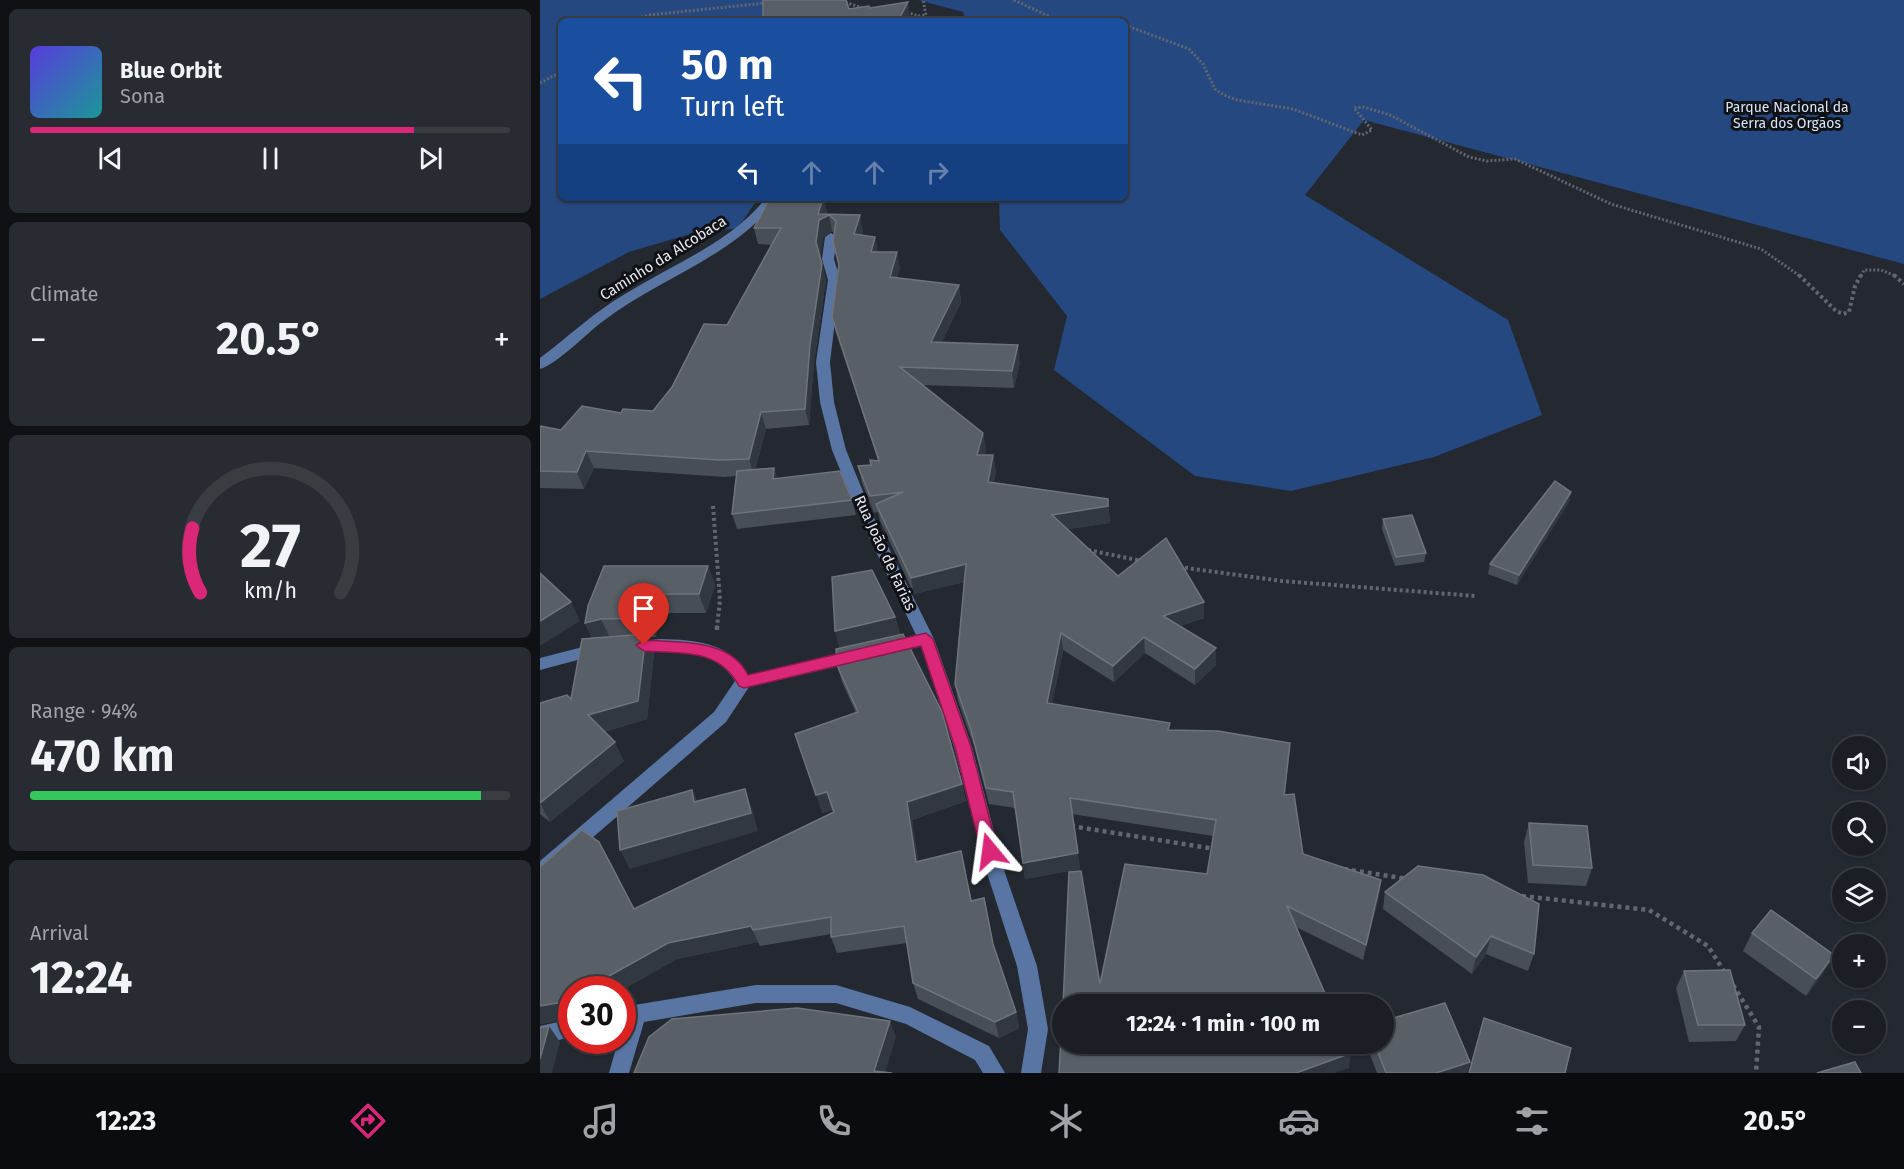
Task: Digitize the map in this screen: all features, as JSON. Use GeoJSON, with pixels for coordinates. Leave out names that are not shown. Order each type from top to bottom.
{"type":"FeatureCollection","features":[{"type":"Feature","properties":{"kind":"street","name":"Caminho da Alcobaca"},"geometry":{"type":"LineString","coordinates":[[540,365],[626,298],[707,252],[754,219],[763,212],[770,201]]}},
{"type":"Feature","properties":{"kind":"street","name":"Rua João de Farias"},"geometry":{"type":"LineString","coordinates":[[831,237],[828,259],[834,280],[823,362],[827,402],[843,461],[926,639],[963,747],[995,870],[1028,966],[1038,1029],[1031,1073]]}},
{"type":"Feature","properties":{"kind":"street"},"geometry":{"type":"LineString","coordinates":[[540,872],[720,717],[744,682],[926,639]]}},
{"type":"Feature","properties":{"kind":"street"},"geometry":{"type":"LineString","coordinates":[[540,664],[610,646],[660,645],[715,652],[739,671],[744,682]]}},
{"type":"Feature","properties":{"kind":"street"},"geometry":{"type":"LineString","coordinates":[[636,1013],[756,994],[836,994],[910,1016],[982,1053],[995,1073]]}},
{"type":"Feature","properties":{"kind":"street"},"geometry":{"type":"LineString","coordinates":[[540,1035],[558,1031]]}},
{"type":"Feature","properties":{"kind":"street"},"geometry":{"type":"LineString","coordinates":[[620,1073],[623,1054]]}},
{"type":"Feature","properties":{"kind":"path"},"geometry":{"type":"LineString","coordinates":[[838,0],[866,9]]}},
{"type":"Feature","properties":{"kind":"path"},"geometry":{"type":"LineString","coordinates":[[905,8],[912,15],[924,16],[926,13],[923,0]]}},
{"type":"Feature","properties":{"kind":"path"},"geometry":{"type":"LineString","coordinates":[[1014,0],[1053,18]]}},
{"type":"Feature","properties":{"kind":"path"},"geometry":{"type":"LineString","coordinates":[[640,18],[649,15],[771,2]]}},
{"type":"Feature","properties":{"kind":"path"},"geometry":{"type":"LineString","coordinates":[[1128,26],[1162,36],[1189,49],[1203,64],[1215,89],[1237,100],[1293,109],[1362,135],[1372,130],[1354,108],[1369,108],[1426,134],[1464,156],[1487,161],[1503,158],[1515,159],[1611,204],[1761,249],[1795,271],[1843,314],[1849,312],[1855,286],[1864,270],[1888,271],[1900,278],[1904,284]]}},
{"type":"Feature","properties":{"kind":"path"},"geometry":{"type":"LineString","coordinates":[[540,82],[558,73]]}},
{"type":"Feature","properties":{"kind":"path"},"geometry":{"type":"LineString","coordinates":[[713,506],[720,600],[715,652]]}},
{"type":"Feature","properties":{"kind":"path"},"geometry":{"type":"LineString","coordinates":[[1079,549],[1148,562]]}},
{"type":"Feature","properties":{"kind":"path"},"geometry":{"type":"LineString","coordinates":[[1171,566],[1282,582],[1475,596]]}},
{"type":"Feature","properties":{"kind":"path"},"geometry":{"type":"LineString","coordinates":[[1060,824],[1224,850]]}},
{"type":"Feature","properties":{"kind":"path"},"geometry":{"type":"LineString","coordinates":[[1341,868],[1411,879]]}},
{"type":"Feature","properties":{"kind":"path"},"geometry":{"type":"LineString","coordinates":[[1516,896],[1649,910],[1708,946],[1759,1027],[1756,1073]]}},
{"type":"Feature","properties":{"kind":"green space"},"geometry":{"type":"Polygon","coordinates":[[[540,0],[792,0],[759,18],[558,18],[558,201],[756,201],[738,228],[690,234],[629,252],[540,299],[540,0]]]}},
{"type":"Feature","properties":{"kind":"green space","name":"Parque Nacional da Serra dos Orgãos"},"geometry":{"type":"Polygon","coordinates":[[[918,0],[1904,0],[1904,264],[1364,120],[1305,195],[1508,320],[1542,415],[1434,457],[1291,491],[1195,476],[1054,370],[1067,316],[1000,230],[999,201],[1128,201],[1128,18],[965,18],[963,12],[918,0]]]}},
{"type":"Feature","properties":{"kind":"building"},"geometry":{"type":"Polygon","coordinates":[[[763,0],[846,0],[849,9],[908,2],[900,18],[763,18],[763,0]]]}},
{"type":"Feature","properties":{"kind":"building"},"geometry":{"type":"Polygon","coordinates":[[[768,201],[822,201],[818,214],[860,215],[854,234],[875,237],[871,252],[897,252],[890,277],[959,285],[931,342],[1018,345],[1012,371],[900,367],[983,433],[977,455],[993,455],[988,482],[1108,499],[1108,506],[1052,515],[1118,576],[1166,538],[1204,602],[1163,616],[1216,648],[1195,669],[1144,637],[1113,666],[1061,633],[1047,703],[1170,723],[1168,730],[1218,731],[1290,743],[1284,795],[1294,794],[1303,854],[1381,880],[1366,945],[1287,906],[1325,994],[1063,994],[1069,872],[1081,871],[1100,984],[1125,864],[1207,874],[1216,820],[1070,798],[1078,853],[1023,863],[1013,792],[986,788],[971,730],[955,684],[966,564],[911,578],[876,504],[903,492],[870,496],[858,466],[871,465],[870,460],[879,461],[832,317],[839,264],[833,242],[836,221],[829,215],[819,220],[816,242],[822,264],[810,345],[805,409],[761,412],[749,459],[719,460],[586,451],[577,472],[540,471],[540,426],[561,430],[582,406],[621,413],[623,409],[653,411],[672,387],[704,324],[727,325],[781,228],[754,228],[768,201]]]}},
{"type":"Feature","properties":{"kind":"building"},"geometry":{"type":"Polygon","coordinates":[[[774,468],[773,479],[840,471],[852,500],[732,514],[737,471],[774,468]]]}},
{"type":"Feature","properties":{"kind":"building"},"geometry":{"type":"Polygon","coordinates":[[[1555,481],[1571,492],[1519,575],[1490,564],[1555,481]]]}},
{"type":"Feature","properties":{"kind":"building"},"geometry":{"type":"Polygon","coordinates":[[[1412,515],[1426,553],[1396,557],[1383,519],[1412,515]]]}},
{"type":"Feature","properties":{"kind":"building"},"geometry":{"type":"Polygon","coordinates":[[[604,566],[708,566],[699,594],[651,594],[648,618],[601,619],[585,623],[588,606],[604,566]]]}},
{"type":"Feature","properties":{"kind":"building"},"geometry":{"type":"Polygon","coordinates":[[[872,570],[895,617],[835,631],[832,577],[872,570]]]}},
{"type":"Feature","properties":{"kind":"building"},"geometry":{"type":"Polygon","coordinates":[[[540,573],[571,602],[540,621],[540,573]]]}},
{"type":"Feature","properties":{"kind":"building"},"geometry":{"type":"Polygon","coordinates":[[[646,634],[638,701],[588,715],[615,742],[540,803],[540,703],[567,695],[571,699],[582,639],[646,634]]]}},
{"type":"Feature","properties":{"kind":"building"},"geometry":{"type":"Polygon","coordinates":[[[903,634],[942,712],[962,784],[907,802],[916,862],[961,851],[971,901],[984,898],[993,944],[1016,1012],[995,1022],[913,983],[904,926],[831,937],[831,917],[753,930],[751,926],[668,943],[609,976],[558,976],[558,1003],[540,1006],[540,867],[582,830],[599,842],[634,909],[834,812],[827,792],[816,795],[795,734],[858,712],[837,665],[836,649],[903,634]]]}},
{"type":"Feature","properties":{"kind":"building"},"geometry":{"type":"Polygon","coordinates":[[[745,789],[751,813],[620,850],[617,811],[692,790],[694,802],[745,789]]]}},
{"type":"Feature","properties":{"kind":"building"},"geometry":{"type":"Polygon","coordinates":[[[1529,823],[1587,826],[1592,868],[1533,865],[1529,823]]]}},
{"type":"Feature","properties":{"kind":"building"},"geometry":{"type":"Polygon","coordinates":[[[1418,866],[1483,875],[1539,904],[1534,954],[1491,936],[1476,957],[1385,892],[1418,866]]]}},
{"type":"Feature","properties":{"kind":"building"},"geometry":{"type":"Polygon","coordinates":[[[1771,910],[1832,954],[1832,958],[1816,979],[1752,933],[1771,910]]]}},
{"type":"Feature","properties":{"kind":"building"},"geometry":{"type":"Polygon","coordinates":[[[1730,970],[1745,1025],[1698,1025],[1684,971],[1730,970]]]}},
{"type":"Feature","properties":{"kind":"building"},"geometry":{"type":"Polygon","coordinates":[[[1445,1003],[1470,1062],[1436,1073],[1386,1073],[1379,1054],[1394,1054],[1394,1018],[1445,1003]]]}},
{"type":"Feature","properties":{"kind":"building"},"geometry":{"type":"Polygon","coordinates":[[[797,1008],[890,1021],[874,1071],[892,1073],[634,1073],[649,1037],[672,1019],[797,1008]]]}},
{"type":"Feature","properties":{"kind":"building"},"geometry":{"type":"Polygon","coordinates":[[[1484,1018],[1571,1048],[1565,1073],[1469,1073],[1484,1018]]]}},
{"type":"Feature","properties":{"kind":"building"},"geometry":{"type":"Polygon","coordinates":[[[549,1026],[540,1059],[540,1028],[549,1026]]]}},
{"type":"Feature","properties":{"kind":"building"},"geometry":{"type":"Polygon","coordinates":[[[1060,1054],[1348,1054],[1296,1073],[1059,1073],[1060,1054]]]}},
{"type":"Feature","properties":{"kind":"building"},"geometry":{"type":"Polygon","coordinates":[[[1855,1062],[1861,1073],[1817,1073],[1855,1062]]]}},
{"type":"Feature","properties":{"kind":"route"},"geometry":{"type":"LineString","coordinates":[[644,645],[715,652],[739,671],[744,682],[926,639],[943,695],[963,747],[990,851]]}}]}
